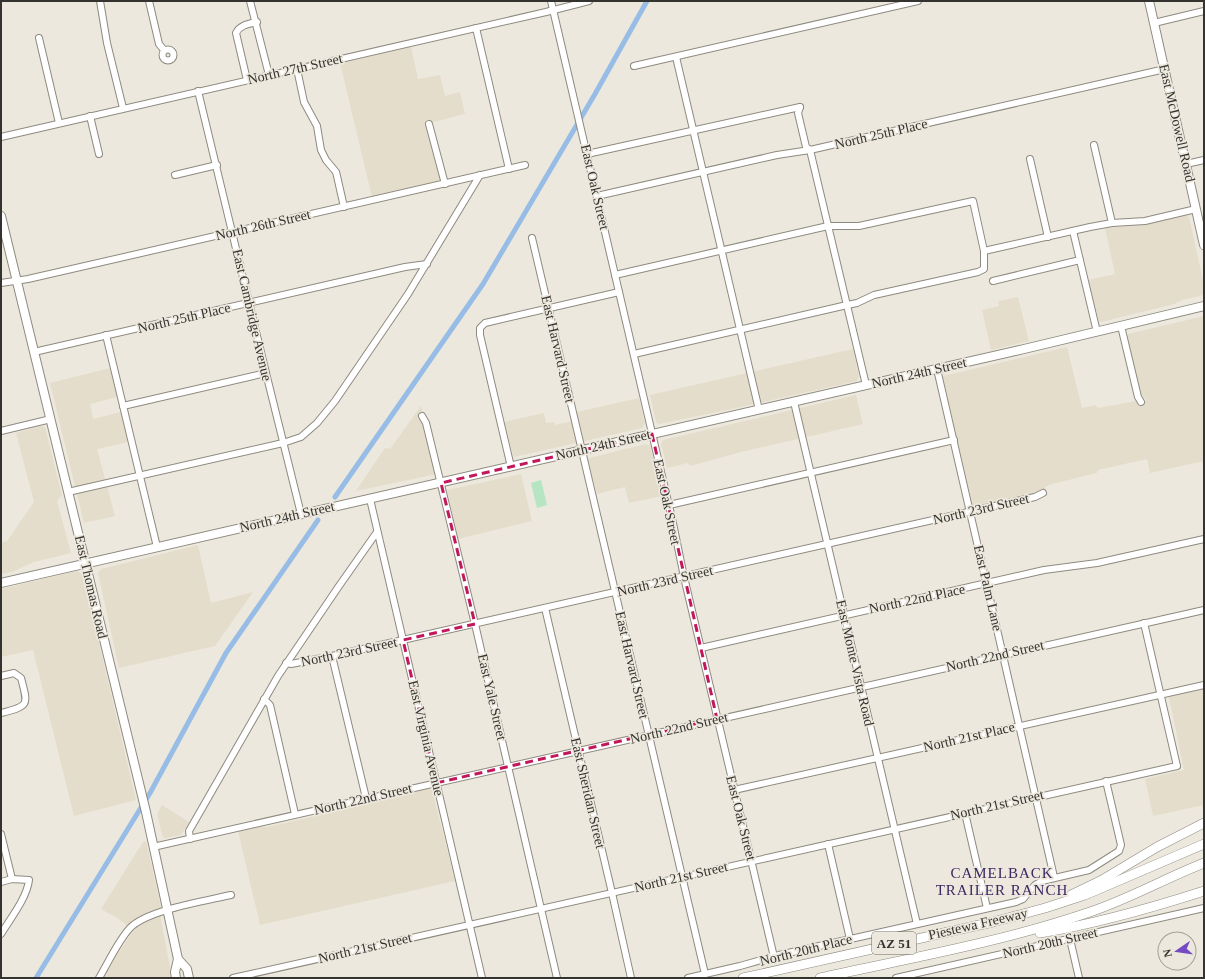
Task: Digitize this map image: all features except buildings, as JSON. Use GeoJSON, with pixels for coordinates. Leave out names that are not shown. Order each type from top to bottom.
{"type":"FeatureCollection","features":[{"type":"Feature","properties":{"kind":"highway"},"geometry":{"type":"LineString","coordinates":[[1045,908],[1102,880],[1204,823]]}},
{"type":"Feature","properties":{"kind":"highway","name":"Piestewa Freeway"},"geometry":{"type":"LineString","coordinates":[[743,978],[993,922],[1045,908],[1085,895],[1204,844]]}},
{"type":"Feature","properties":{"kind":"highway","name":"Piestewa Freeway"},"geometry":{"type":"LineString","coordinates":[[820,978],[1001,939],[1092,912],[1204,863]]}},
{"type":"Feature","properties":{"kind":"highway"},"geometry":{"type":"LineString","coordinates":[[1001,939],[1055,931],[1169,902],[1204,891]]}},
{"type":"Feature","properties":{"kind":"main road","name":"East McDowell Road"},"geometry":{"type":"LineString","coordinates":[[1150,1],[1204,244]]}},
{"type":"Feature","properties":{"kind":"main road","name":"East Thomas Road"},"geometry":{"type":"LineString","coordinates":[[1,216],[146,812],[178,959],[175,972],[176,978]]}},
{"type":"Feature","properties":{"kind":"main road","name":"North 24th Street"},"geometry":{"type":"LineString","coordinates":[[1,583],[866,386],[1204,306]]}},
{"type":"Feature","properties":{"kind":"main road","name":"East Thomas Road"},"geometry":{"type":"LineString","coordinates":[[178,959],[187,969],[189,978]]}},
{"type":"Feature","properties":{"kind":"street"},"geometry":{"type":"LineString","coordinates":[[100,1],[107,43],[123,108]]}},
{"type":"Feature","properties":{"kind":"street"},"geometry":{"type":"LineString","coordinates":[[149,1],[160,44],[164,50]]}},
{"type":"Feature","properties":{"kind":"street"},"geometry":{"type":"LineString","coordinates":[[250,1],[257,22],[269,75]]}},
{"type":"Feature","properties":{"kind":"street","name":"East Oak Street"},"geometry":{"type":"LineString","coordinates":[[550,1],[597,196],[717,719],[774,957]]}},
{"type":"Feature","properties":{"kind":"street","name":"North 27th Street"},"geometry":{"type":"LineString","coordinates":[[1,137],[589,1]]}},
{"type":"Feature","properties":{"kind":"street"},"geometry":{"type":"LineString","coordinates":[[634,66],[918,1]]}},
{"type":"Feature","properties":{"kind":"street"},"geometry":{"type":"LineString","coordinates":[[1154,23],[1204,10]]}},
{"type":"Feature","properties":{"kind":"street"},"geometry":{"type":"LineString","coordinates":[[247,80],[236,33],[238,28],[257,22]]}},
{"type":"Feature","properties":{"kind":"street"},"geometry":{"type":"LineString","coordinates":[[476,28],[509,169]]}},
{"type":"Feature","properties":{"kind":"street"},"geometry":{"type":"LineString","coordinates":[[39,38],[59,123]]}},
{"type":"Feature","properties":{"kind":"street"},"geometry":{"type":"LineString","coordinates":[[676,57],[759,410]]}},
{"type":"Feature","properties":{"kind":"street"},"geometry":{"type":"LineString","coordinates":[[297,69],[304,102],[317,126],[321,150],[320,156],[336,172],[344,207]]}},
{"type":"Feature","properties":{"kind":"street","name":"North 25th Place"},"geometry":{"type":"LineString","coordinates":[[597,196],[777,154],[810,150],[1165,69]]}},
{"type":"Feature","properties":{"kind":"street","name":"East Cambridge Avenue"},"geometry":{"type":"LineString","coordinates":[[198,91],[301,514]]}},
{"type":"Feature","properties":{"kind":"street"},"geometry":{"type":"LineString","coordinates":[[587,154],[800,107],[798,113],[806,147],[810,150],[866,386]]}},
{"type":"Feature","properties":{"kind":"street"},"geometry":{"type":"LineString","coordinates":[[90,116],[99,154]]}},
{"type":"Feature","properties":{"kind":"street"},"geometry":{"type":"LineString","coordinates":[[317,126],[325,124]]}},
{"type":"Feature","properties":{"kind":"street"},"geometry":{"type":"LineString","coordinates":[[429,124],[445,184]]}},
{"type":"Feature","properties":{"kind":"street"},"geometry":{"type":"LineString","coordinates":[[1094,145],[1112,223]]}},
{"type":"Feature","properties":{"kind":"street"},"geometry":{"type":"LineString","coordinates":[[1030,159],[1048,237]]}},
{"type":"Feature","properties":{"kind":"street"},"geometry":{"type":"LineString","coordinates":[[1186,164],[1204,160]]}},
{"type":"Feature","properties":{"kind":"street"},"geometry":{"type":"LineString","coordinates":[[175,175],[217,165]]}},
{"type":"Feature","properties":{"kind":"street","name":"North 26th Street"},"geometry":{"type":"LineString","coordinates":[[1,284],[525,165]]}},
{"type":"Feature","properties":{"kind":"street"},"geometry":{"type":"LineString","coordinates":[[68,492],[284,443],[301,437],[317,423],[335,401],[408,294],[480,175]]}},
{"type":"Feature","properties":{"kind":"street"},"geometry":{"type":"LineString","coordinates":[[615,275],[828,226],[859,226],[973,201],[984,251],[984,269],[978,272],[868,297],[857,303],[634,354]]}},
{"type":"Feature","properties":{"kind":"street"},"geometry":{"type":"LineString","coordinates":[[984,251],[1112,223],[1146,221],[1196,209]]}},
{"type":"Feature","properties":{"kind":"street"},"geometry":{"type":"LineString","coordinates":[[1073,231],[1097,332]]}},
{"type":"Feature","properties":{"kind":"street","name":"East Harvard Street"},"geometry":{"type":"LineString","coordinates":[[532,238],[705,974]]}},
{"type":"Feature","properties":{"kind":"street"},"geometry":{"type":"LineString","coordinates":[[993,281],[1080,260]]}},
{"type":"Feature","properties":{"kind":"street","name":"North 25th Place"},"geometry":{"type":"LineString","coordinates":[[34,352],[405,267],[427,264]]}},
{"type":"Feature","properties":{"kind":"street"},"geometry":{"type":"LineString","coordinates":[[511,467],[480,335],[480,328],[485,323],[619,292]]}},
{"type":"Feature","properties":{"kind":"street"},"geometry":{"type":"LineString","coordinates":[[1121,326],[1138,397],[1141,402]]}},
{"type":"Feature","properties":{"kind":"street"},"geometry":{"type":"LineString","coordinates":[[106,336],[157,547]]}},
{"type":"Feature","properties":{"kind":"street","name":"East Palm Lane"},"geometry":{"type":"LineString","coordinates":[[937,369],[1054,877]]}},
{"type":"Feature","properties":{"kind":"street"},"geometry":{"type":"LineString","coordinates":[[123,406],[266,373]]}},
{"type":"Feature","properties":{"kind":"street","name":"East Monte Vista Road"},"geometry":{"type":"LineString","coordinates":[[794,402],[917,924]]}},
{"type":"Feature","properties":{"kind":"street","name":"East Yale Street"},"geometry":{"type":"LineString","coordinates":[[422,416],[426,423],[475,624],[557,978]]}},
{"type":"Feature","properties":{"kind":"street"},"geometry":{"type":"LineString","coordinates":[[1,431],[51,419]]}},
{"type":"Feature","properties":{"kind":"street"},"geometry":{"type":"LineString","coordinates":[[669,505],[954,440]]}},
{"type":"Feature","properties":{"kind":"street","name":"North 23rd Street"},"geometry":{"type":"LineString","coordinates":[[286,663],[291,664],[332,656],[475,624],[970,512],[1035,497],[1043,493]]}},
{"type":"Feature","properties":{"kind":"street","name":"East Virginia Avenue"},"geometry":{"type":"LineString","coordinates":[[370,499],[482,978]]}},
{"type":"Feature","properties":{"kind":"street"},"geometry":{"type":"LineString","coordinates":[[190,839],[189,831],[286,663],[378,532]]}},
{"type":"Feature","properties":{"kind":"street","name":"North 22nd Place"},"geometry":{"type":"LineString","coordinates":[[701,648],[1054,568],[1097,563],[1204,539]]}},
{"type":"Feature","properties":{"kind":"street","name":"East Sheridan Street"},"geometry":{"type":"LineString","coordinates":[[545,608],[631,978]]}},
{"type":"Feature","properties":{"kind":"street","name":"North 22nd Street"},"geometry":{"type":"LineString","coordinates":[[153,847],[1003,654],[1204,610]]}},
{"type":"Feature","properties":{"kind":"street"},"geometry":{"type":"LineString","coordinates":[[1144,623],[1161,695]]}},
{"type":"Feature","properties":{"kind":"street"},"geometry":{"type":"LineString","coordinates":[[332,656],[366,798]]}},
{"type":"Feature","properties":{"kind":"street"},"geometry":{"type":"LineString","coordinates":[[1,676],[14,673],[21,678],[26,696],[26,703],[18,709],[1,713]]}},
{"type":"Feature","properties":{"kind":"street","name":"North 21st Place"},"geometry":{"type":"LineString","coordinates":[[734,790],[1204,685]]}},
{"type":"Feature","properties":{"kind":"street","name":"North 21st Street"},"geometry":{"type":"LineString","coordinates":[[233,978],[1177,766],[1161,695]]}},
{"type":"Feature","properties":{"kind":"street"},"geometry":{"type":"LineString","coordinates":[[264,699],[270,705],[295,814]]}},
{"type":"Feature","properties":{"kind":"street","name":"North 20th Place"},"geometry":{"type":"LineString","coordinates":[[688,978],[850,939],[1016,902],[1023,898],[1035,885],[1042,881],[1089,870],[1121,848],[1106,781]]}},
{"type":"Feature","properties":{"kind":"street"},"geometry":{"type":"LineString","coordinates":[[965,813],[987,908]]}},
{"type":"Feature","properties":{"kind":"street"},"geometry":{"type":"LineString","coordinates":[[1,834],[12,879]]}},
{"type":"Feature","properties":{"kind":"street"},"geometry":{"type":"LineString","coordinates":[[828,844],[850,939]]}},
{"type":"Feature","properties":{"kind":"street"},"geometry":{"type":"LineString","coordinates":[[1,882],[12,879],[29,880],[25,894],[1,934]]}},
{"type":"Feature","properties":{"kind":"street"},"geometry":{"type":"LineString","coordinates":[[100,978],[124,935],[130,928],[145,917],[167,910],[231,895]]}},
{"type":"Feature","properties":{"kind":"street","name":"North 20th Street"},"geometry":{"type":"LineString","coordinates":[[896,978],[1204,908]]}},
{"type":"Feature","properties":{"kind":"street"},"geometry":{"type":"LineString","coordinates":[[1070,939],[1079,978]]}},
{"type":"Feature","properties":{"kind":"street"},"geometry":{"type":"LineString","coordinates":[[928,970],[930,978]]}},
{"type":"Feature","properties":{"kind":"highlighted area"},"geometry":{"type":"Polygon","coordinates":[[[652,434],[717,719],[436,783],[403,640],[475,624],[441,483],[652,434]]]}},
{"type":"Feature","properties":{"kind":"shaded area"},"geometry":{"type":"Polygon","coordinates":[[[411,46],[418,79],[440,75],[445,96],[460,92],[465,114],[426,124],[441,182],[372,197],[340,63],[411,46]]]}},
{"type":"Feature","properties":{"kind":"shaded area"},"geometry":{"type":"Polygon","coordinates":[[[1185,215],[1189,217],[1204,285],[1204,294],[1182,300],[1174,304],[1101,322],[1099,321],[1088,280],[1115,274],[1105,228],[1140,225],[1185,215]]]}},
{"type":"Feature","properties":{"kind":"shaded area"},"geometry":{"type":"Polygon","coordinates":[[[1018,297],[1029,341],[991,350],[982,310],[999,306],[998,301],[1018,297]]]}},
{"type":"Feature","properties":{"kind":"shaded area"},"geometry":{"type":"Polygon","coordinates":[[[1204,316],[1204,461],[1150,473],[1147,459],[1098,470],[1097,473],[1052,484],[1045,487],[1046,491],[973,508],[943,376],[1067,347],[1082,408],[1095,405],[1098,408],[1136,401],[1138,405],[1142,406],[1146,401],[1141,395],[1127,338],[1128,334],[1204,316]]]}},
{"type":"Feature","properties":{"kind":"shaded area"},"geometry":{"type":"Polygon","coordinates":[[[853,349],[859,376],[857,381],[723,411],[659,424],[656,422],[650,395],[853,349]]]}},
{"type":"Feature","properties":{"kind":"shaded area"},"geometry":{"type":"Polygon","coordinates":[[[110,368],[117,397],[90,404],[93,419],[121,412],[128,442],[97,449],[115,516],[84,523],[50,383],[110,368]]]}},
{"type":"Feature","properties":{"kind":"shaded area"},"geometry":{"type":"Polygon","coordinates":[[[856,395],[863,424],[741,452],[690,466],[688,463],[667,468],[661,444],[663,440],[856,395]]]}},
{"type":"Feature","properties":{"kind":"shaded area"},"geometry":{"type":"Polygon","coordinates":[[[639,398],[645,424],[642,428],[514,457],[513,455],[504,422],[544,413],[546,423],[554,422],[555,425],[578,420],[577,412],[639,398]]]}},
{"type":"Feature","properties":{"kind":"shaded area"},"geometry":{"type":"Polygon","coordinates":[[[421,406],[437,474],[356,491],[385,448],[390,449],[421,406]]]}},
{"type":"Feature","properties":{"kind":"shaded area"},"geometry":{"type":"Polygon","coordinates":[[[41,426],[45,427],[62,495],[57,501],[71,553],[34,562],[12,572],[1,574],[1,543],[7,541],[34,502],[16,433],[41,426]]]}},
{"type":"Feature","properties":{"kind":"shaded area"},"geometry":{"type":"Polygon","coordinates":[[[646,444],[650,446],[662,496],[629,503],[625,487],[597,494],[588,460],[589,458],[646,444]]]}},
{"type":"Feature","properties":{"kind":"shaded area"},"geometry":{"type":"Polygon","coordinates":[[[521,474],[532,521],[458,539],[447,490],[521,474]]]}},
{"type":"Feature","properties":{"kind":"shaded area"},"geometry":{"type":"Polygon","coordinates":[[[198,545],[211,603],[253,592],[215,646],[119,668],[98,573],[101,569],[198,545]]]}},
{"type":"Feature","properties":{"kind":"shaded area"},"geometry":{"type":"Polygon","coordinates":[[[77,571],[83,575],[136,800],[74,816],[33,650],[1,657],[1,589],[77,571]]]}},
{"type":"Feature","properties":{"kind":"shaded area"},"geometry":{"type":"Polygon","coordinates":[[[1204,689],[1204,805],[1153,816],[1145,779],[1184,770],[1169,697],[1204,689]]]}},
{"type":"Feature","properties":{"kind":"shaded area"},"geometry":{"type":"Polygon","coordinates":[[[427,788],[432,790],[455,881],[260,925],[238,831],[259,826],[267,827],[346,809],[352,805],[427,788]]]}},
{"type":"Feature","properties":{"kind":"shaded area"},"geometry":{"type":"Polygon","coordinates":[[[162,805],[189,822],[181,835],[163,838],[157,814],[162,805]]]}},
{"type":"Feature","properties":{"kind":"shaded area"},"geometry":{"type":"Polygon","coordinates":[[[146,841],[161,907],[161,920],[172,978],[103,978],[134,930],[101,909],[143,842],[146,841]]]}},
{"type":"Feature","properties":{"kind":"green space"},"geometry":{"type":"Polygon","coordinates":[[[541,480],[547,505],[537,508],[531,483],[541,480]]]}},
{"type":"Feature","properties":{"kind":"waterway"},"geometry":{"type":"LineString","coordinates":[[335,497],[483,284],[595,94],[647,1]]}},
{"type":"Feature","properties":{"kind":"waterway"},"geometry":{"type":"LineString","coordinates":[[36,978],[150,793],[226,653],[318,520]]}},
{"type":"Feature","properties":{"kind":"district","name":"CAMELBACK TRAILER RANCH"},"geometry":{"type":"Point","coordinates":[1002,882]}}]}
